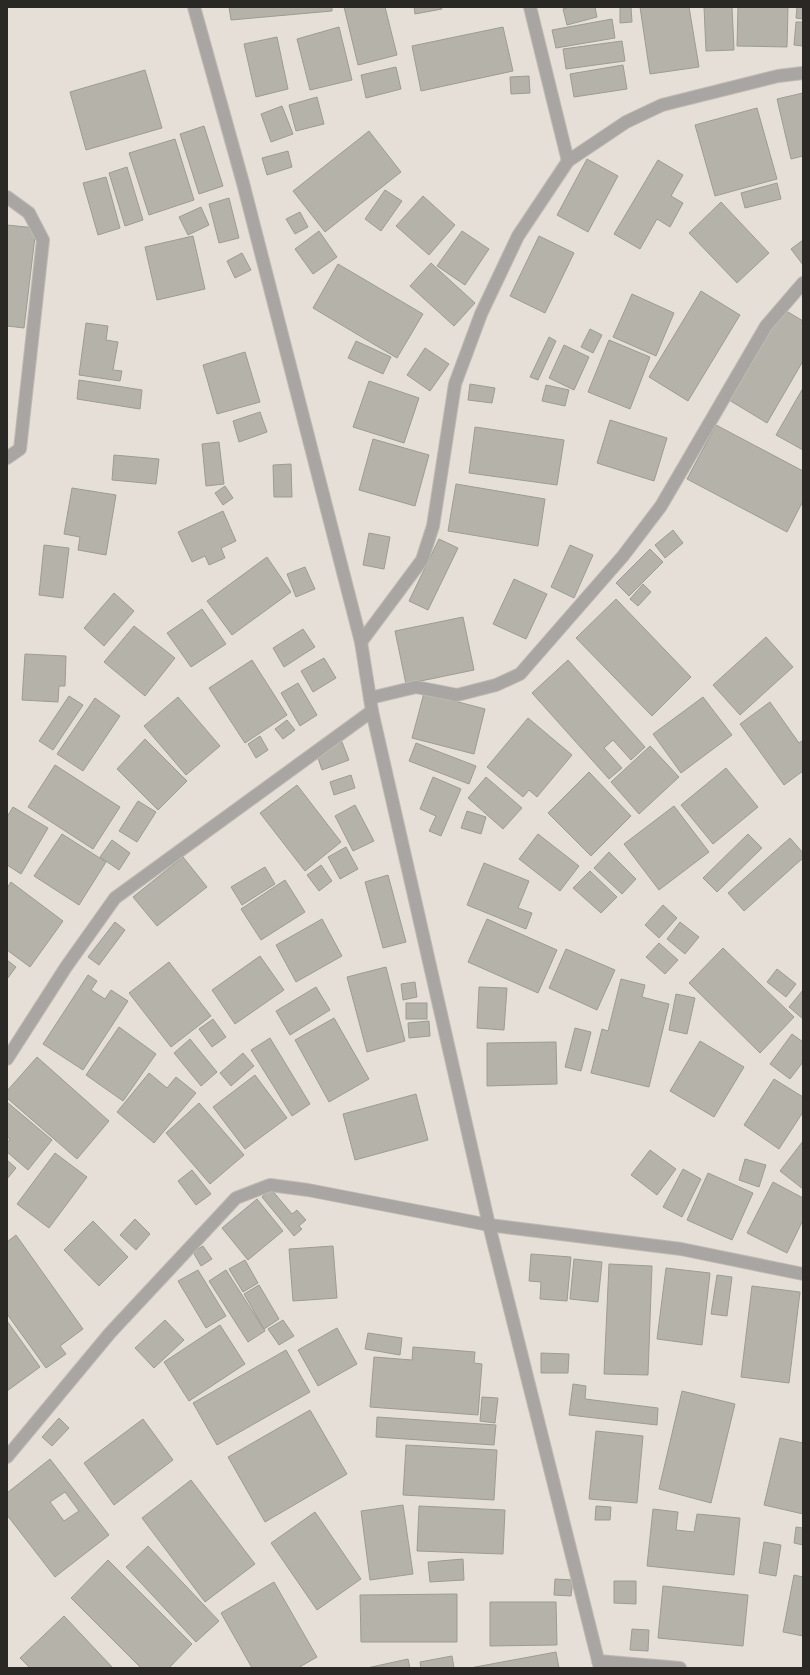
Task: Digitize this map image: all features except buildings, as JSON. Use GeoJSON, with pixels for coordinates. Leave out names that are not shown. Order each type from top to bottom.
{"type":"FeatureCollection","features":[{"type":"Feature","properties":{"kind":"street"},"geometry":{"type":"LineString","coordinates":[[194,7],[243,183],[361,642],[372,711],[489,1225],[599,1664],[680,1668]]}},
{"type":"Feature","properties":{"kind":"street"},"geometry":{"type":"LineString","coordinates":[[530,7],[568,161]]}},
{"type":"Feature","properties":{"kind":"street"},"geometry":{"type":"LineString","coordinates":[[361,642],[422,560],[433,526],[455,384],[481,314],[518,236],[568,161],[626,122],[662,105],[778,76],[803,73]]}},
{"type":"Feature","properties":{"kind":"street"},"geometry":{"type":"LineString","coordinates":[[7,196],[29,213],[43,240],[20,449],[7,458]]}},
{"type":"Feature","properties":{"kind":"street"},"geometry":{"type":"LineString","coordinates":[[370,698],[416,686],[457,695],[496,685],[520,674],[623,556],[661,506],[766,326],[803,283]]}},
{"type":"Feature","properties":{"kind":"street"},"geometry":{"type":"LineString","coordinates":[[7,1059],[66,968],[115,898],[372,711]]}},
{"type":"Feature","properties":{"kind":"street"},"geometry":{"type":"LineString","coordinates":[[7,1457],[110,1334],[236,1198],[270,1185],[308,1190],[489,1225],[681,1249],[803,1274]]}}]}
